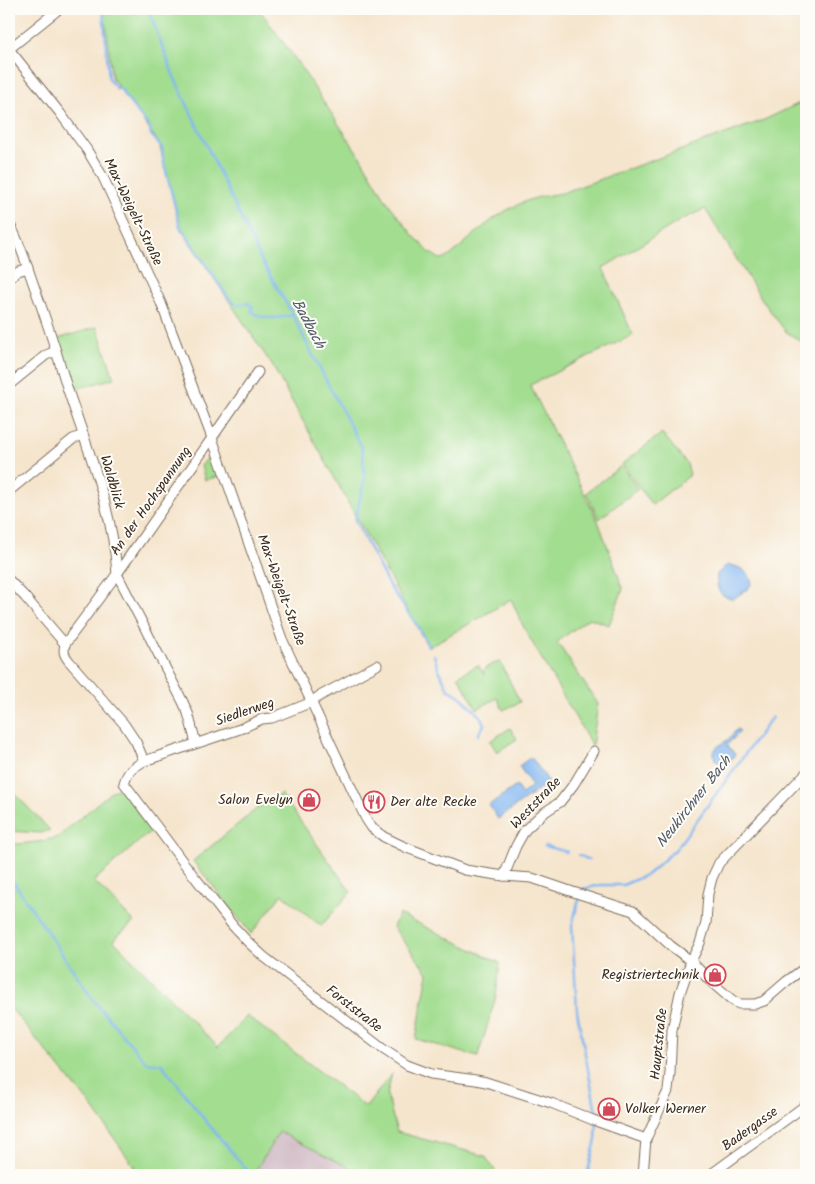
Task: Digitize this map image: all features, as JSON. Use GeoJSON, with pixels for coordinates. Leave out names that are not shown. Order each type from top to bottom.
{"type":"FeatureCollection","features":[{"type":"Feature","properties":{"kind":"street"},"geometry":{"type":"LineString","coordinates":[[9,49],[59,9]]}},
{"type":"Feature","properties":{"kind":"street","name":"Max-Weigelt-Straße"},"geometry":{"type":"LineString","coordinates":[[9,49],[60,112],[87,150],[103,177],[161,303],[212,438],[282,639],[366,819],[372,828],[384,837],[405,847],[465,870],[532,878],[633,911],[671,946],[691,961],[709,980],[739,1004],[755,1004],[764,1001],[786,981],[806,967]]}},
{"type":"Feature","properties":{"kind":"street","name":"Waldblick"},"geometry":{"type":"LineString","coordinates":[[9,223],[28,268],[96,473],[116,553],[117,574],[183,702],[196,743]]}},
{"type":"Feature","properties":{"kind":"street"},"geometry":{"type":"LineString","coordinates":[[9,278],[18,271],[28,268]]}},
{"type":"Feature","properties":{"kind":"street"},"geometry":{"type":"LineString","coordinates":[[9,385],[46,355],[56,351]]}},
{"type":"Feature","properties":{"kind":"street","name":"An der Hochspannung"},"geometry":{"type":"LineString","coordinates":[[65,644],[117,574],[258,372]]}},
{"type":"Feature","properties":{"kind":"street"},"geometry":{"type":"LineString","coordinates":[[9,491],[73,439],[83,435]]}},
{"type":"Feature","properties":{"kind":"street"},"geometry":{"type":"LineString","coordinates":[[9,580],[65,644],[64,654],[124,724],[136,742],[144,761]]}},
{"type":"Feature","properties":{"kind":"street","name":"Siedlerweg"},"geometry":{"type":"LineString","coordinates":[[124,783],[127,774],[144,761],[240,730],[262,718],[272,718],[312,702],[377,665]]}},
{"type":"Feature","properties":{"kind":"street","name":"Weststraße"},"geometry":{"type":"LineString","coordinates":[[504,876],[516,846],[526,830],[542,814],[560,802],[574,784],[594,751]]}},
{"type":"Feature","properties":{"kind":"street","name":"Hauptstraße"},"geometry":{"type":"LineString","coordinates":[[643,1175],[646,1139],[668,1091],[672,1030],[680,993],[691,961],[700,943],[706,922],[708,894],[712,878],[719,863],[806,773]]}},
{"type":"Feature","properties":{"kind":"street","name":"Forststraße"},"geometry":{"type":"LineString","coordinates":[[124,783],[183,862],[248,942],[286,975],[383,1049],[407,1065],[432,1074],[486,1082],[551,1103],[646,1139]]}},
{"type":"Feature","properties":{"kind":"street","name":"Badergasse"},"geometry":{"type":"LineString","coordinates":[[710,1175],[806,1105]]}},
{"type":"Feature","properties":{"kind":"shaded area"},"geometry":{"type":"Polygon","coordinates":[[[279,1132],[348,1167],[371,1175],[257,1175],[254,1173],[279,1132]]]}},
{"type":"Feature","properties":{"kind":"green space"},"geometry":{"type":"Polygon","coordinates":[[[102,9],[259,9],[294,57],[363,161],[386,200],[412,234],[429,252],[440,259],[451,255],[503,212],[524,202],[538,197],[562,193],[764,120],[806,100],[806,344],[786,332],[765,304],[705,209],[681,220],[603,268],[633,335],[530,385],[598,521],[623,589],[609,625],[589,618],[557,642],[598,704],[592,746],[525,630],[511,599],[428,647],[272,365],[180,228],[159,143],[112,78],[107,32],[102,9]]]}},
{"type":"Feature","properties":{"kind":"green space"},"geometry":{"type":"Polygon","coordinates":[[[97,327],[114,378],[74,390],[57,339],[97,327]]]}},
{"type":"Feature","properties":{"kind":"green space"},"geometry":{"type":"Polygon","coordinates":[[[662,433],[687,464],[690,475],[652,505],[622,464],[662,433]]]}},
{"type":"Feature","properties":{"kind":"green space"},"geometry":{"type":"Polygon","coordinates":[[[210,455],[214,458],[220,476],[205,480],[201,466],[210,455]]]}},
{"type":"Feature","properties":{"kind":"green space"},"geometry":{"type":"Polygon","coordinates":[[[621,466],[638,489],[599,519],[586,493],[621,466]]]}},
{"type":"Feature","properties":{"kind":"green space"},"geometry":{"type":"Polygon","coordinates":[[[500,661],[520,702],[503,710],[497,698],[477,709],[458,676],[478,665],[485,676],[483,671],[487,667],[500,661]]]}},
{"type":"Feature","properties":{"kind":"green space"},"geometry":{"type":"Polygon","coordinates":[[[510,728],[517,739],[497,752],[490,741],[510,728]]]}},
{"type":"Feature","properties":{"kind":"green space"},"geometry":{"type":"Polygon","coordinates":[[[9,788],[50,830],[40,833],[9,831],[9,788]]]}},
{"type":"Feature","properties":{"kind":"green space"},"geometry":{"type":"Polygon","coordinates":[[[121,788],[153,829],[94,881],[134,922],[113,940],[218,1047],[247,1016],[366,1107],[392,1073],[387,1095],[397,1132],[485,1156],[498,1175],[371,1175],[348,1167],[279,1132],[254,1173],[257,1175],[140,1175],[93,1108],[9,1006],[9,843],[19,844],[44,841],[58,837],[112,791],[121,788]]]}},
{"type":"Feature","properties":{"kind":"green space"},"geometry":{"type":"Polygon","coordinates":[[[281,794],[351,892],[321,926],[282,894],[251,934],[193,861],[260,806],[281,794]]]}},
{"type":"Feature","properties":{"kind":"green space"},"geometry":{"type":"Polygon","coordinates":[[[399,914],[500,963],[496,996],[478,1057],[416,1039],[428,973],[393,927],[399,914]]]}},
{"type":"Feature","properties":{"kind":"water"},"geometry":{"type":"Polygon","coordinates":[[[730,565],[744,571],[752,583],[748,589],[733,599],[724,596],[719,591],[717,583],[717,574],[724,567],[730,565]]]}},
{"type":"Feature","properties":{"kind":"water"},"geometry":{"type":"Polygon","coordinates":[[[737,729],[740,731],[727,745],[735,754],[729,763],[717,762],[714,756],[715,750],[737,729]]]}},
{"type":"Feature","properties":{"kind":"water"},"geometry":{"type":"Polygon","coordinates":[[[531,757],[549,782],[498,819],[489,805],[516,786],[522,794],[532,786],[519,766],[531,757]]]}},
{"type":"Feature","properties":{"kind":"waterway"},"geometry":{"type":"LineString","coordinates":[[103,9],[109,79],[117,89],[122,89],[123,94],[150,128],[151,135],[162,147],[163,159],[180,226],[229,299],[237,305],[248,303],[252,306],[252,312],[262,317],[277,318],[293,315]]}},
{"type":"Feature","properties":{"kind":"waterway","name":"Badbach"},"geometry":{"type":"LineString","coordinates":[[148,9],[174,77],[261,260],[293,315],[362,448],[365,477],[355,520],[388,584],[429,646]]}},
{"type":"Feature","properties":{"kind":"waterway"},"geometry":{"type":"LineString","coordinates":[[434,655],[448,689],[460,696],[481,717],[484,725],[478,735]]}},
{"type":"Feature","properties":{"kind":"waterway","name":"Neukirchner Bach"},"geometry":{"type":"LineString","coordinates":[[587,1175],[596,1140],[597,1117],[577,1011],[572,926],[583,889],[601,885],[623,885],[648,874],[676,849],[772,717]]}},
{"type":"Feature","properties":{"kind":"waterway"},"geometry":{"type":"LineString","coordinates":[[545,846],[567,852]]}},
{"type":"Feature","properties":{"kind":"waterway"},"geometry":{"type":"LineString","coordinates":[[579,855],[589,860]]}},
{"type":"Feature","properties":{"kind":"waterway"},"geometry":{"type":"LineString","coordinates":[[9,875],[94,1001],[146,1062],[162,1064],[208,1124],[251,1175]]}},
{"type":"Feature","properties":{"kind":"place","name":"Salon Evelyn"},"geometry":{"type":"Point","coordinates":[309,800]}},
{"type":"Feature","properties":{"kind":"place","name":"Der alte Recke"},"geometry":{"type":"Point","coordinates":[374,802]}},
{"type":"Feature","properties":{"kind":"place","name":"Registriertechnik"},"geometry":{"type":"Point","coordinates":[715,975]}},
{"type":"Feature","properties":{"kind":"place","name":"Volker Werner"},"geometry":{"type":"Point","coordinates":[609,1109]}}]}
